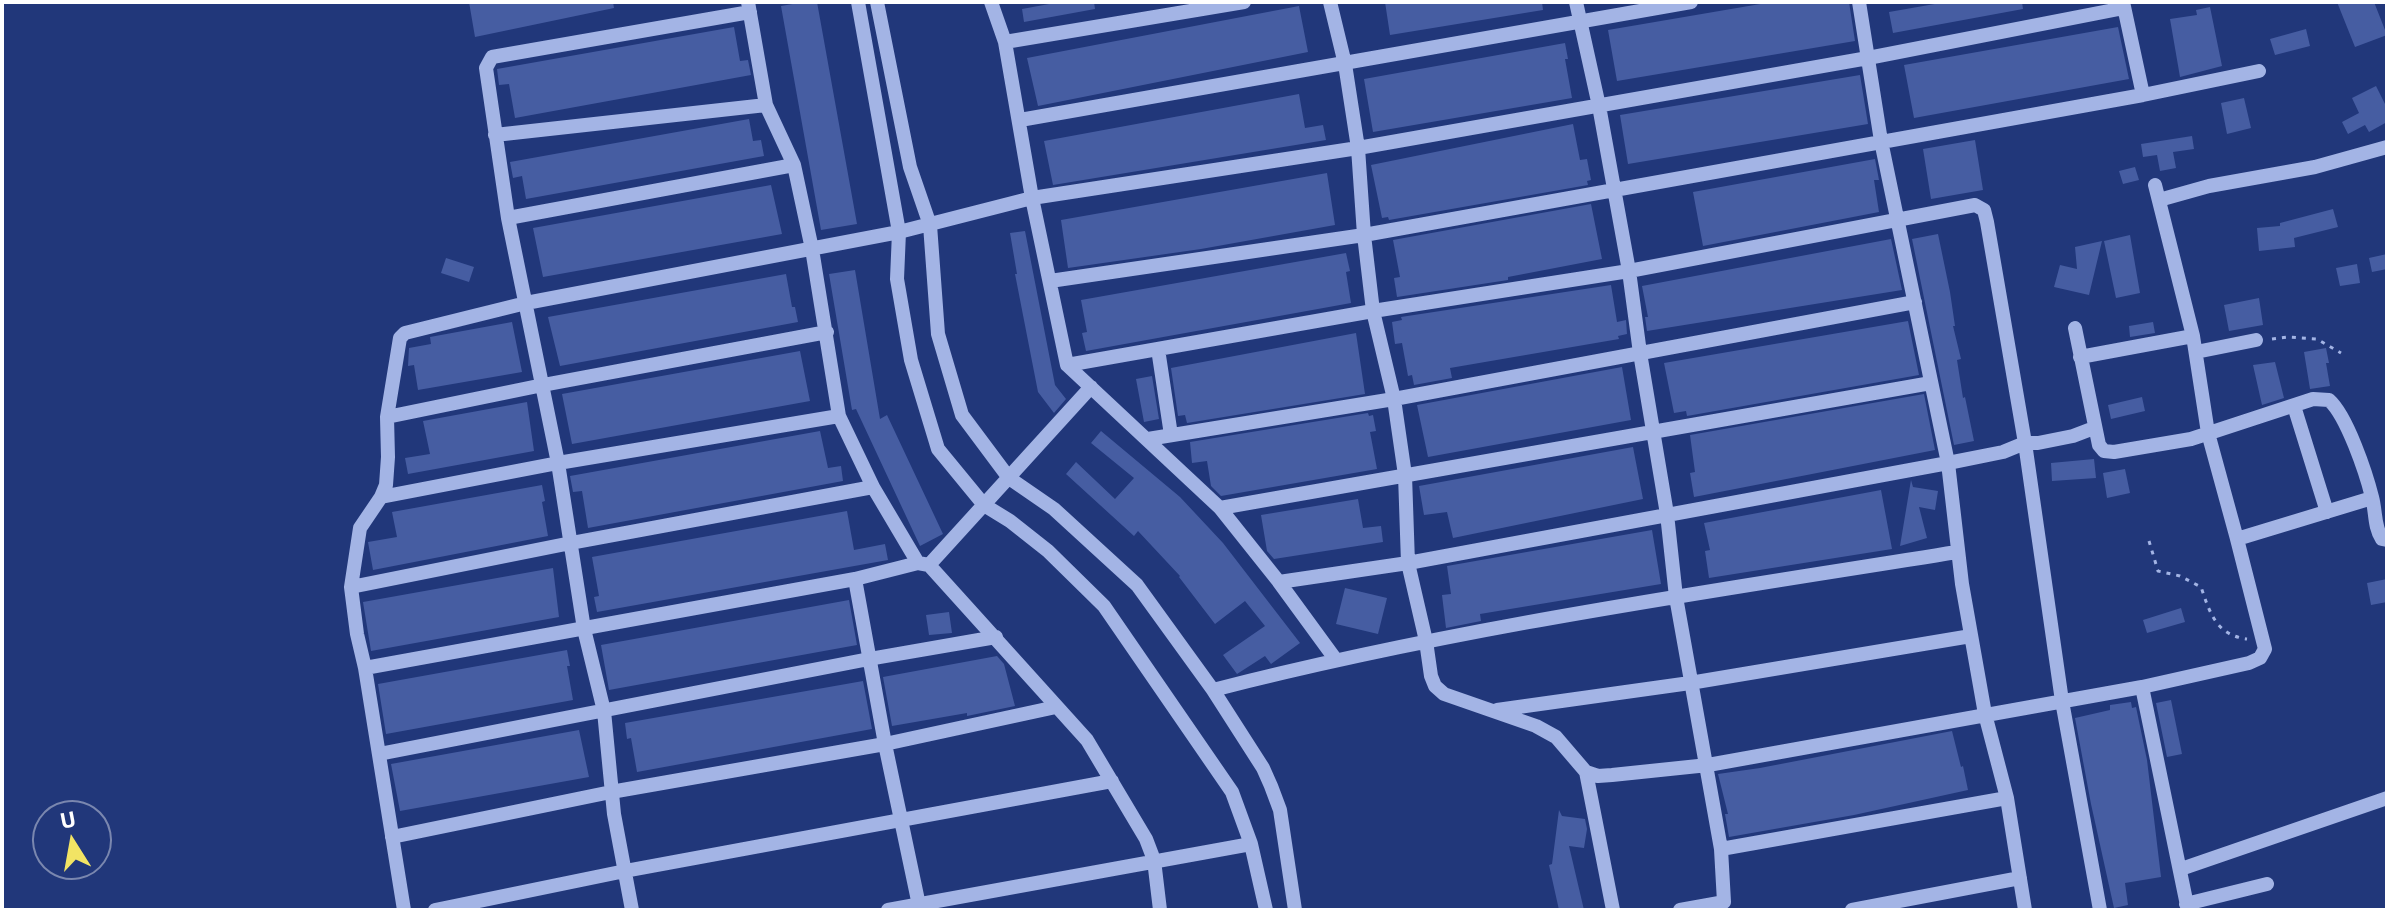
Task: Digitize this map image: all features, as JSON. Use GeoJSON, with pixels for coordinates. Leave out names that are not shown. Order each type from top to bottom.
{"type":"FeatureCollection","features":[{"type":"Feature","properties":{"kind":"street"},"geometry":{"type":"LineString","coordinates":[[858,2],[899,232],[897,279],[911,360],[938,449],[984,505],[1048,551],[1104,606],[1232,792],[1251,844],[1266,910]]}},
{"type":"Feature","properties":{"kind":"street"},"geometry":{"type":"LineString","coordinates":[[877,2],[910,167],[930,225],[938,334],[962,415],[1009,478],[1054,509],[1137,585],[1213,690],[1263,768],[1280,810],[1295,910]]}},
{"type":"Feature","properties":{"kind":"street"},"geometry":{"type":"LineString","coordinates":[[991,2],[1005,42],[1032,198],[1067,365],[1220,508],[1336,660]]}},
{"type":"Feature","properties":{"kind":"street"},"geometry":{"type":"LineString","coordinates":[[1005,42],[1244,2]]}},
{"type":"Feature","properties":{"kind":"street"},"geometry":{"type":"LineString","coordinates":[[1330,2],[1345,64],[1358,148],[1373,311],[1394,399],[1405,475],[1408,563],[1431,676],[1435,686],[1444,694],[1536,726],[1556,737],[1586,772],[1613,910]]}},
{"type":"Feature","properties":{"kind":"street"},"geometry":{"type":"LineString","coordinates":[[1576,2],[1599,106],[1629,271],[1667,514],[1676,597],[1721,849],[1718,906],[1680,910]]}},
{"type":"Feature","properties":{"kind":"street"},"geometry":{"type":"LineString","coordinates":[[1020,120],[1691,2]]}},
{"type":"Feature","properties":{"kind":"street"},"geometry":{"type":"LineString","coordinates":[[1859,2],[1881,141],[1948,463],[1957,552],[1971,636],[1985,714],[2007,798],[2025,910]]}},
{"type":"Feature","properties":{"kind":"street"},"geometry":{"type":"LineString","coordinates":[[404,910],[351,587],[360,528],[386,485],[387,417],[400,338],[405,333],[526,303],[899,232],[1032,198],[1358,148],[1599,106],[1868,58],[2124,5],[2143,95]]}},
{"type":"Feature","properties":{"kind":"street"},"geometry":{"type":"LineString","coordinates":[[632,910],[611,792],[604,711],[584,629],[558,463],[508,218],[486,68],[492,57],[749,7],[766,105],[794,165],[827,332],[839,416],[873,487],[924,564],[996,637],[1087,740],[1146,839],[1154,860],[1160,910]]}},
{"type":"Feature","properties":{"kind":"street"},"geometry":{"type":"LineString","coordinates":[[1050,281],[1364,235],[2143,95],[2259,71]]}},
{"type":"Feature","properties":{"kind":"street"},"geometry":{"type":"LineString","coordinates":[[495,135],[766,105]]}},
{"type":"Feature","properties":{"kind":"street"},"geometry":{"type":"LineString","coordinates":[[1586,772],[1598,776],[1708,765],[2142,687],[2260,658],[2265,649],[2208,433],[2193,336],[2157,193],[2315,167],[2387,147]]}},
{"type":"Feature","properties":{"kind":"street"},"geometry":{"type":"LineString","coordinates":[[508,218],[794,165]]}},
{"type":"Feature","properties":{"kind":"street"},"geometry":{"type":"LineString","coordinates":[[1067,365],[1373,311],[1629,271],[1975,205],[1984,210],[2025,443],[2062,701],[2100,910]]}},
{"type":"Feature","properties":{"kind":"street"},"geometry":{"type":"LineString","coordinates":[[1148,439],[1394,399],[1915,302]]}},
{"type":"Feature","properties":{"kind":"street"},"geometry":{"type":"LineString","coordinates":[[2075,328],[2094,428],[2104,451],[2170,444],[2320,398],[2329,400],[2338,408],[2372,498],[2377,532],[2387,540]]}},
{"type":"Feature","properties":{"kind":"street"},"geometry":{"type":"LineString","coordinates":[[387,417],[827,332]]}},
{"type":"Feature","properties":{"kind":"street"},"geometry":{"type":"LineString","coordinates":[[2080,357],[2193,336]]}},
{"type":"Feature","properties":{"kind":"street"},"geometry":{"type":"LineString","coordinates":[[2196,352],[2256,340]]}},
{"type":"Feature","properties":{"kind":"street"},"geometry":{"type":"LineString","coordinates":[[1158,349],[1171,435]]}},
{"type":"Feature","properties":{"kind":"street"},"geometry":{"type":"LineString","coordinates":[[1220,508],[1931,383]]}},
{"type":"Feature","properties":{"kind":"street"},"geometry":{"type":"LineString","coordinates":[[365,668],[924,564],[984,505],[1091,387]]}},
{"type":"Feature","properties":{"kind":"street"},"geometry":{"type":"LineString","coordinates":[[2294,406],[2327,512]]}},
{"type":"Feature","properties":{"kind":"street"},"geometry":{"type":"LineString","coordinates":[[381,497],[558,463],[839,416]]}},
{"type":"Feature","properties":{"kind":"street"},"geometry":{"type":"LineString","coordinates":[[1279,582],[1408,563],[1948,463],[2003,452],[2025,443],[2073,436],[2094,428]]}},
{"type":"Feature","properties":{"kind":"street"},"geometry":{"type":"LineString","coordinates":[[351,587],[873,487]]}},
{"type":"Feature","properties":{"kind":"street"},"geometry":{"type":"LineString","coordinates":[[2237,539],[2372,498]]}},
{"type":"Feature","properties":{"kind":"street"},"geometry":{"type":"LineString","coordinates":[[1213,690],[1426,641],[1957,552]]}},
{"type":"Feature","properties":{"kind":"street"},"geometry":{"type":"LineString","coordinates":[[855,579],[885,744],[920,907]]}},
{"type":"Feature","properties":{"kind":"street"},"geometry":{"type":"LineString","coordinates":[[1493,710],[1690,683],[1971,636]]}},
{"type":"Feature","properties":{"kind":"street"},"geometry":{"type":"LineString","coordinates":[[379,754],[996,637]]}},
{"type":"Feature","properties":{"kind":"street"},"geometry":{"type":"LineString","coordinates":[[2142,687],[2187,907],[2267,884]]}},
{"type":"Feature","properties":{"kind":"street"},"geometry":{"type":"LineString","coordinates":[[392,837],[611,792],[885,744],[1056,707]]}},
{"type":"Feature","properties":{"kind":"street"},"geometry":{"type":"LineString","coordinates":[[435,910],[625,871],[1112,781]]}},
{"type":"Feature","properties":{"kind":"street"},"geometry":{"type":"LineString","coordinates":[[1721,849],[2007,798]]}},
{"type":"Feature","properties":{"kind":"street"},"geometry":{"type":"LineString","coordinates":[[2181,869],[2387,798]]}},
{"type":"Feature","properties":{"kind":"street"},"geometry":{"type":"LineString","coordinates":[[888,910],[920,907],[1154,860],[1251,844]]}},
{"type":"Feature","properties":{"kind":"street"},"geometry":{"type":"LineString","coordinates":[[1852,910],[2020,878]]}},
{"type":"Feature","properties":{"kind":"path"},"geometry":{"type":"LineString","coordinates":[[2256,340],[2289,337],[2317,339],[2341,353]]}},
{"type":"Feature","properties":{"kind":"path"},"geometry":{"type":"LineString","coordinates":[[2149,541],[2158,571],[2180,576],[2201,587],[2215,624],[2234,637],[2262,639]]}},
{"type":"Feature","properties":{"kind":"building"},"geometry":{"type":"Polygon","coordinates":[[[469,2],[613,2],[614,8],[475,37],[469,2]]]}},
{"type":"Feature","properties":{"kind":"building"},"geometry":{"type":"Polygon","coordinates":[[[817,2],[857,224],[821,230],[781,6],[817,2]]]}},
{"type":"Feature","properties":{"kind":"building"},"geometry":{"type":"Polygon","coordinates":[[[1060,2],[1094,2],[1095,9],[1024,22],[1022,9],[1060,2]]]}},
{"type":"Feature","properties":{"kind":"building"},"geometry":{"type":"Polygon","coordinates":[[[1385,2],[1542,2],[1543,10],[1390,35],[1385,2]]]}},
{"type":"Feature","properties":{"kind":"building"},"geometry":{"type":"Polygon","coordinates":[[[1772,2],[1849,2],[1855,41],[1617,81],[1608,30],[1772,2]]]}},
{"type":"Feature","properties":{"kind":"building"},"geometry":{"type":"Polygon","coordinates":[[[1946,2],[2022,2],[2023,9],[1893,33],[1889,12],[1946,2]]]}},
{"type":"Feature","properties":{"kind":"building"},"geometry":{"type":"Polygon","coordinates":[[[2337,2],[2374,2],[2387,35],[2355,47],[2337,2]]]}},
{"type":"Feature","properties":{"kind":"building"},"geometry":{"type":"Polygon","coordinates":[[[1299,6],[1308,52],[1038,106],[1027,58],[1299,6]]]}},
{"type":"Feature","properties":{"kind":"building"},"geometry":{"type":"Polygon","coordinates":[[[2210,7],[2222,66],[2180,77],[2170,19],[2197,15],[2196,10],[2210,7]]]}},
{"type":"Feature","properties":{"kind":"building"},"geometry":{"type":"Polygon","coordinates":[[[734,27],[740,61],[748,60],[751,75],[515,118],[509,84],[499,85],[497,69],[734,27]]]}},
{"type":"Feature","properties":{"kind":"building"},"geometry":{"type":"Polygon","coordinates":[[[2118,27],[2129,79],[1914,118],[1904,65],[2118,27]]]}},
{"type":"Feature","properties":{"kind":"building"},"geometry":{"type":"Polygon","coordinates":[[[2306,29],[2310,46],[2275,55],[2270,39],[2306,29]]]}},
{"type":"Feature","properties":{"kind":"building"},"geometry":{"type":"Polygon","coordinates":[[[1565,43],[1572,98],[1373,132],[1364,79],[1565,43]]]}},
{"type":"Feature","properties":{"kind":"building"},"geometry":{"type":"Polygon","coordinates":[[[1860,75],[1868,124],[1628,164],[1620,115],[1860,75]]]}},
{"type":"Feature","properties":{"kind":"building"},"geometry":{"type":"Polygon","coordinates":[[[2376,86],[2387,108],[2387,122],[2369,132],[2365,125],[2348,134],[2342,122],[2359,113],[2352,98],[2376,86]]]}},
{"type":"Feature","properties":{"kind":"building"},"geometry":{"type":"Polygon","coordinates":[[[1299,94],[1305,128],[1323,125],[1326,140],[1053,185],[1044,141],[1299,94]]]}},
{"type":"Feature","properties":{"kind":"building"},"geometry":{"type":"Polygon","coordinates":[[[2244,98],[2251,128],[2227,134],[2221,103],[2244,98]]]}},
{"type":"Feature","properties":{"kind":"building"},"geometry":{"type":"Polygon","coordinates":[[[749,119],[753,141],[761,140],[764,156],[526,199],[522,176],[513,178],[510,162],[749,119]]]}},
{"type":"Feature","properties":{"kind":"building"},"geometry":{"type":"Polygon","coordinates":[[[1573,124],[1580,160],[1587,159],[1591,180],[1587,181],[1588,185],[1389,220],[1388,217],[1382,218],[1371,165],[1573,124]]]}},
{"type":"Feature","properties":{"kind":"building"},"geometry":{"type":"Polygon","coordinates":[[[2192,136],[2194,149],[2173,152],[2176,168],[2160,171],[2157,155],[2143,157],[2141,144],[2192,136]]]}},
{"type":"Feature","properties":{"kind":"building"},"geometry":{"type":"Polygon","coordinates":[[[1975,140],[1983,190],[1931,199],[1923,149],[1975,140]]]}},
{"type":"Feature","properties":{"kind":"building"},"geometry":{"type":"Polygon","coordinates":[[[1875,159],[1879,180],[1874,180],[1879,212],[1703,246],[1693,192],[1875,159]]]}},
{"type":"Feature","properties":{"kind":"building"},"geometry":{"type":"Polygon","coordinates":[[[2135,167],[2139,180],[2123,184],[2119,171],[2135,167]]]}},
{"type":"Feature","properties":{"kind":"building"},"geometry":{"type":"Polygon","coordinates":[[[1327,173],[1335,225],[1068,268],[1061,220],[1327,173]]]}},
{"type":"Feature","properties":{"kind":"building"},"geometry":{"type":"Polygon","coordinates":[[[771,185],[782,234],[543,277],[533,228],[771,185]]]}},
{"type":"Feature","properties":{"kind":"building"},"geometry":{"type":"Polygon","coordinates":[[[1591,204],[1602,259],[1508,277],[1508,280],[1397,297],[1394,278],[1400,277],[1393,240],[1591,204]]]}},
{"type":"Feature","properties":{"kind":"building"},"geometry":{"type":"Polygon","coordinates":[[[2333,209],[2338,227],[2294,238],[2295,247],[2259,251],[2257,228],[2280,226],[2280,223],[2333,209]]]}},
{"type":"Feature","properties":{"kind":"building"},"geometry":{"type":"Polygon","coordinates":[[[1025,231],[1055,385],[1066,399],[1054,413],[1038,392],[1015,274],[1010,233],[1025,231]]]}},
{"type":"Feature","properties":{"kind":"building"},"geometry":{"type":"Polygon","coordinates":[[[1938,234],[1961,359],[1957,360],[1963,398],[1974,441],[1954,445],[1912,239],[1938,234]]]}},
{"type":"Feature","properties":{"kind":"building"},"geometry":{"type":"Polygon","coordinates":[[[2130,235],[2140,293],[2116,298],[2104,241],[2130,235]]]}},
{"type":"Feature","properties":{"kind":"building"},"geometry":{"type":"Polygon","coordinates":[[[1891,239],[1902,290],[1647,331],[1645,317],[1648,317],[1642,286],[1891,239]]]}},
{"type":"Feature","properties":{"kind":"building"},"geometry":{"type":"Polygon","coordinates":[[[2102,241],[2089,295],[2054,287],[2060,265],[2077,269],[2075,247],[2102,241]]]}},
{"type":"Feature","properties":{"kind":"building"},"geometry":{"type":"Polygon","coordinates":[[[1346,253],[1351,303],[1086,351],[1082,333],[1087,332],[1081,300],[1346,253]]]}},
{"type":"Feature","properties":{"kind":"building"},"geometry":{"type":"Polygon","coordinates":[[[2387,254],[2387,269],[2372,272],[2369,258],[2387,254]]]}},
{"type":"Feature","properties":{"kind":"building"},"geometry":{"type":"Polygon","coordinates":[[[446,258],[474,267],[469,282],[441,273],[446,258]]]}},
{"type":"Feature","properties":{"kind":"building"},"geometry":{"type":"Polygon","coordinates":[[[2357,264],[2360,283],[2340,286],[2336,268],[2357,264]]]}},
{"type":"Feature","properties":{"kind":"building"},"geometry":{"type":"Polygon","coordinates":[[[855,270],[880,419],[887,415],[943,534],[920,546],[856,409],[852,410],[829,274],[855,270]]]}},
{"type":"Feature","properties":{"kind":"building"},"geometry":{"type":"Polygon","coordinates":[[[786,274],[798,322],[560,366],[548,317],[786,274]]]}},
{"type":"Feature","properties":{"kind":"building"},"geometry":{"type":"Polygon","coordinates":[[[1611,285],[1617,322],[1626,320],[1627,334],[1618,336],[1619,339],[1450,368],[1452,378],[1414,385],[1412,375],[1408,376],[1402,343],[1395,344],[1392,322],[1402,320],[1401,317],[1611,285]]]}},
{"type":"Feature","properties":{"kind":"building"},"geometry":{"type":"Polygon","coordinates":[[[2259,298],[2263,325],[2229,331],[2224,305],[2259,298]]]}},
{"type":"Feature","properties":{"kind":"building"},"geometry":{"type":"Polygon","coordinates":[[[1908,321],[1919,375],[1687,416],[1686,411],[1674,413],[1664,363],[1908,321]]]}},
{"type":"Feature","properties":{"kind":"building"},"geometry":{"type":"Polygon","coordinates":[[[512,322],[522,372],[418,390],[414,365],[408,366],[409,348],[431,344],[430,337],[512,322]]]}},
{"type":"Feature","properties":{"kind":"building"},"geometry":{"type":"Polygon","coordinates":[[[2153,322],[2155,333],[2130,337],[2129,326],[2153,322]]]}},
{"type":"Feature","properties":{"kind":"building"},"geometry":{"type":"Polygon","coordinates":[[[1356,333],[1365,394],[1187,423],[1185,415],[1178,416],[1171,368],[1356,333]]]}},
{"type":"Feature","properties":{"kind":"building"},"geometry":{"type":"Polygon","coordinates":[[[2326,348],[2330,386],[2310,389],[2304,352],[2326,348]]]}},
{"type":"Feature","properties":{"kind":"building"},"geometry":{"type":"Polygon","coordinates":[[[800,351],[810,401],[572,444],[562,394],[800,351]]]}},
{"type":"Feature","properties":{"kind":"building"},"geometry":{"type":"Polygon","coordinates":[[[2275,362],[2284,398],[2262,405],[2253,365],[2275,362]]]}},
{"type":"Feature","properties":{"kind":"building"},"geometry":{"type":"Polygon","coordinates":[[[1622,367],[1631,420],[1428,457],[1417,405],[1622,367]]]}},
{"type":"Feature","properties":{"kind":"building"},"geometry":{"type":"Polygon","coordinates":[[[1152,376],[1159,419],[1144,422],[1136,379],[1152,376]]]}},
{"type":"Feature","properties":{"kind":"building"},"geometry":{"type":"Polygon","coordinates":[[[1924,394],[1935,450],[1694,497],[1690,473],[1695,472],[1690,435],[1924,394]]]}},
{"type":"Feature","properties":{"kind":"building"},"geometry":{"type":"Polygon","coordinates":[[[2142,397],[2145,411],[2111,419],[2108,405],[2142,397]]]}},
{"type":"Feature","properties":{"kind":"building"},"geometry":{"type":"Polygon","coordinates":[[[527,402],[534,451],[408,474],[405,458],[430,454],[423,421],[527,402]]]}},
{"type":"Feature","properties":{"kind":"building"},"geometry":{"type":"Polygon","coordinates":[[[1368,413],[1369,416],[1373,415],[1376,431],[1370,432],[1377,469],[1221,496],[1211,486],[1207,461],[1192,463],[1190,442],[1368,413]]]}},
{"type":"Feature","properties":{"kind":"building"},"geometry":{"type":"Polygon","coordinates":[[[820,431],[828,468],[841,466],[843,481],[588,528],[582,491],[573,492],[570,476],[820,431]]]}},
{"type":"Feature","properties":{"kind":"building"},"geometry":{"type":"Polygon","coordinates":[[[1101,431],[1180,497],[1223,543],[1300,643],[1271,664],[1265,656],[1237,674],[1223,655],[1265,626],[1245,601],[1215,624],[1180,576],[1138,531],[1134,536],[1066,474],[1076,462],[1115,499],[1134,478],[1091,443],[1101,431]]]}},
{"type":"Feature","properties":{"kind":"building"},"geometry":{"type":"Polygon","coordinates":[[[1633,447],[1643,499],[1453,538],[1447,512],[1424,515],[1419,486],[1633,447]]]}},
{"type":"Feature","properties":{"kind":"building"},"geometry":{"type":"Polygon","coordinates":[[[2094,459],[2096,478],[2052,481],[2051,463],[2094,459]]]}},
{"type":"Feature","properties":{"kind":"building"},"geometry":{"type":"Polygon","coordinates":[[[2125,469],[2130,493],[2107,498],[2103,473],[2125,469]]]}},
{"type":"Feature","properties":{"kind":"building"},"geometry":{"type":"Polygon","coordinates":[[[1911,480],[1913,487],[1938,491],[1935,510],[1919,507],[1927,538],[1900,546],[1911,480]]]}},
{"type":"Feature","properties":{"kind":"building"},"geometry":{"type":"Polygon","coordinates":[[[542,485],[548,536],[373,570],[368,542],[397,537],[392,512],[542,485]]]}},
{"type":"Feature","properties":{"kind":"building"},"geometry":{"type":"Polygon","coordinates":[[[1881,490],[1892,549],[1709,578],[1705,551],[1710,550],[1704,523],[1881,490]]]}},
{"type":"Feature","properties":{"kind":"building"},"geometry":{"type":"Polygon","coordinates":[[[1358,499],[1363,528],[1381,526],[1383,542],[1274,559],[1267,551],[1261,515],[1358,499]]]}},
{"type":"Feature","properties":{"kind":"building"},"geometry":{"type":"Polygon","coordinates":[[[847,511],[854,550],[885,544],[888,560],[597,612],[594,597],[599,596],[592,557],[847,511]]]}},
{"type":"Feature","properties":{"kind":"building"},"geometry":{"type":"Polygon","coordinates":[[[1652,530],[1661,584],[1480,614],[1481,621],[1446,628],[1442,595],[1451,594],[1447,566],[1652,530]]]}},
{"type":"Feature","properties":{"kind":"building"},"geometry":{"type":"Polygon","coordinates":[[[553,568],[559,617],[371,651],[363,602],[553,568]]]}},
{"type":"Feature","properties":{"kind":"building"},"geometry":{"type":"Polygon","coordinates":[[[2387,579],[2387,602],[2371,605],[2367,583],[2387,579]]]}},
{"type":"Feature","properties":{"kind":"building"},"geometry":{"type":"Polygon","coordinates":[[[1345,588],[1387,598],[1378,634],[1336,624],[1345,588]]]}},
{"type":"Feature","properties":{"kind":"building"},"geometry":{"type":"Polygon","coordinates":[[[849,600],[857,645],[609,690],[601,645],[849,600]]]}},
{"type":"Feature","properties":{"kind":"building"},"geometry":{"type":"Polygon","coordinates":[[[2181,608],[2185,622],[2147,633],[2143,620],[2181,608]]]}},
{"type":"Feature","properties":{"kind":"building"},"geometry":{"type":"Polygon","coordinates":[[[949,612],[952,633],[929,635],[926,615],[949,612]]]}},
{"type":"Feature","properties":{"kind":"building"},"geometry":{"type":"Polygon","coordinates":[[[567,650],[573,700],[386,734],[378,684],[567,650]]]}},
{"type":"Feature","properties":{"kind":"building"},"geometry":{"type":"Polygon","coordinates":[[[997,656],[1004,664],[1015,706],[892,726],[883,677],[997,656]]]}},
{"type":"Feature","properties":{"kind":"building"},"geometry":{"type":"Polygon","coordinates":[[[863,681],[872,729],[637,772],[625,723],[863,681]]]}},
{"type":"Feature","properties":{"kind":"building"},"geometry":{"type":"Polygon","coordinates":[[[2171,700],[2182,754],[2167,757],[2156,703],[2171,700]]]}},
{"type":"Feature","properties":{"kind":"building"},"geometry":{"type":"Polygon","coordinates":[[[2131,702],[2132,708],[2136,707],[2147,760],[2161,877],[2125,883],[2128,905],[2114,908],[2075,718],[2110,710],[2110,705],[2131,702]]]}},
{"type":"Feature","properties":{"kind":"building"},"geometry":{"type":"Polygon","coordinates":[[[579,730],[589,777],[400,811],[391,764],[579,730]]]}},
{"type":"Feature","properties":{"kind":"building"},"geometry":{"type":"Polygon","coordinates":[[[1952,731],[1968,790],[1854,815],[1729,837],[1725,814],[1728,814],[1718,774],[1952,731]]]}},
{"type":"Feature","properties":{"kind":"building"},"geometry":{"type":"Polygon","coordinates":[[[1559,810],[1562,816],[1585,819],[1584,848],[1569,846],[1584,910],[1559,910],[1549,865],[1552,864],[1559,810]]]}}]}
